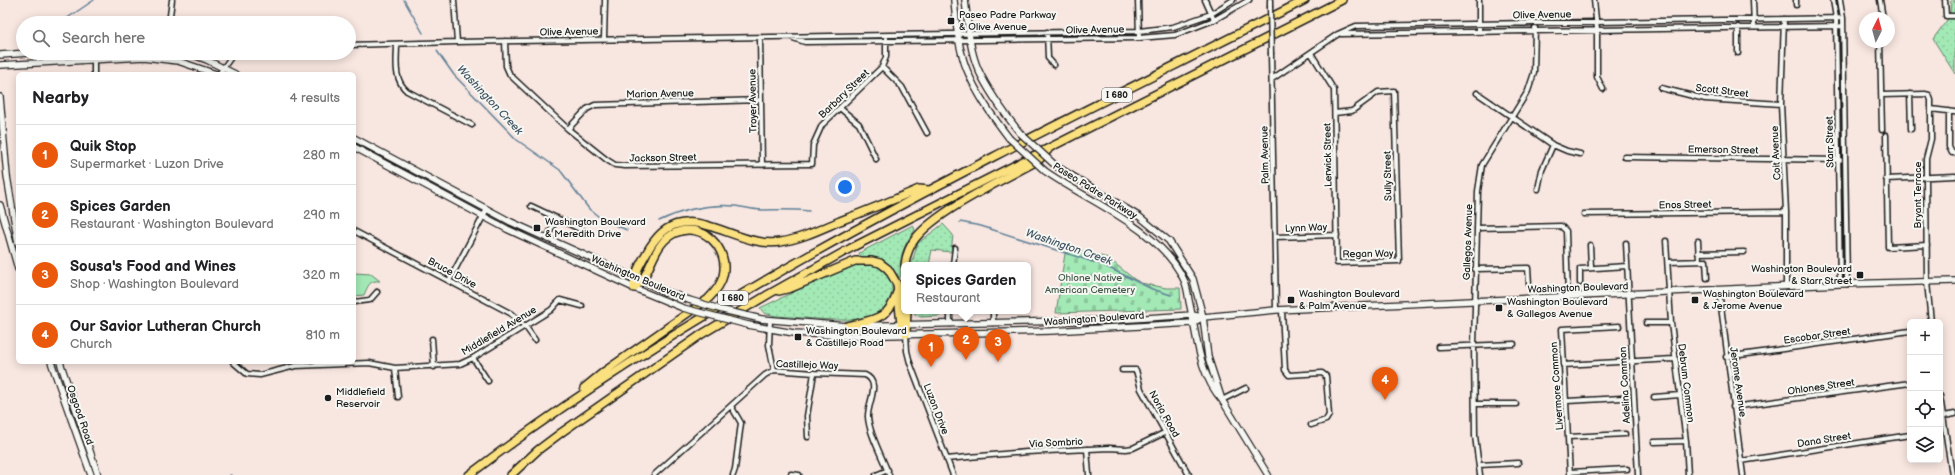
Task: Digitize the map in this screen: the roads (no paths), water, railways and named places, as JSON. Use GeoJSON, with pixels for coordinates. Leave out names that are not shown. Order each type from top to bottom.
{"type":"FeatureCollection","features":[{"type":"Feature","properties":{"kind":"highway","name":"I 680"},"geometry":{"type":"LineString","coordinates":[[469,475],[545,419],[736,295],[929,190],[1305,0]]}},
{"type":"Feature","properties":{"kind":"highway","name":"I 680"},"geometry":{"type":"LineString","coordinates":[[511,475],[538,450],[562,432],[702,334],[769,294],[851,248],[1054,144],[1342,0]]}},
{"type":"Feature","properties":{"kind":"highway"},"geometry":{"type":"LineString","coordinates":[[906,262],[909,248],[914,240],[926,228],[955,207],[1038,160],[1054,144]]}},
{"type":"Feature","properties":{"kind":"highway"},"geometry":{"type":"LineString","coordinates":[[634,288],[634,278],[640,264],[654,242],[667,228],[676,224],[689,222],[703,224],[745,238],[766,243],[778,242],[814,232],[919,189],[929,190]]}},
{"type":"Feature","properties":{"kind":"highway"},"geometry":{"type":"LineString","coordinates":[[545,419],[605,371],[708,299],[720,284],[723,276],[723,254],[715,242],[703,233],[685,231],[676,233],[660,245],[646,271],[643,282],[634,288]]}},
{"type":"Feature","properties":{"kind":"highway"},"geometry":{"type":"LineString","coordinates":[[769,294],[791,288],[846,265],[863,260],[880,264],[888,269],[897,284],[901,307]]}},
{"type":"Feature","properties":{"kind":"highway"},"geometry":{"type":"LineString","coordinates":[[847,326],[877,319],[889,310],[895,299],[897,284]]}},
{"type":"Feature","properties":{"kind":"highway"},"geometry":{"type":"LineString","coordinates":[[902,314],[906,334]]}},
{"type":"Feature","properties":{"kind":"highway"},"geometry":{"type":"LineString","coordinates":[[904,325],[906,314]]}},
{"type":"Feature","properties":{"kind":"main road","name":"Paseo Padre Parkway"},"geometry":{"type":"LineString","coordinates":[[954,0],[957,33],[970,76],[987,109],[1009,138],[1045,171],[1133,225],[1162,247],[1184,280],[1204,370],[1212,389],[1222,400],[1268,475]]}},
{"type":"Feature","properties":{"kind":"main road","name":"Paseo Padre Parkway"},"geometry":{"type":"LineString","coordinates":[[966,0],[970,40],[978,68],[998,106],[1020,133],[1056,166],[1140,217],[1169,240],[1193,279],[1203,317],[1208,357],[1222,400]]}},
{"type":"Feature","properties":{"kind":"main road"},"geometry":{"type":"LineString","coordinates":[[0,55],[16,54]]}},
{"type":"Feature","properties":{"kind":"main road"},"geometry":{"type":"LineString","coordinates":[[0,65],[78,60]]}},
{"type":"Feature","properties":{"kind":"main road"},"geometry":{"type":"LineString","coordinates":[[172,60],[212,72]]}},
{"type":"Feature","properties":{"kind":"main road"},"geometry":{"type":"LineString","coordinates":[[204,60],[231,72]]}},
{"type":"Feature","properties":{"kind":"main road"},"geometry":{"type":"LineString","coordinates":[[0,97],[7,176],[16,231]]}},
{"type":"Feature","properties":{"kind":"main road","name":"Washington Boulevard"},"geometry":{"type":"LineString","coordinates":[[356,139],[487,209],[643,282],[689,300],[723,310],[770,320],[847,326],[1115,320],[1192,315],[1203,317],[1279,310],[1474,300],[1628,295],[1840,284],[1955,281]]}},
{"type":"Feature","properties":{"kind":"main road","name":"Washington Boulevard"},"geometry":{"type":"LineString","coordinates":[[356,148],[483,216],[634,288],[683,308],[768,329],[816,335],[1051,331],[1193,323],[1203,317]]}},
{"type":"Feature","properties":{"kind":"main road"},"geometry":{"type":"LineString","coordinates":[[0,205],[16,262]]}},
{"type":"Feature","properties":{"kind":"main road","name":"Osgood Road"},"geometry":{"type":"LineString","coordinates":[[52,364],[90,474]]}},
{"type":"Feature","properties":{"kind":"main road","name":"Osgood Road"},"geometry":{"type":"LineString","coordinates":[[61,364],[98,474]]}},
{"type":"Feature","properties":{"kind":"main road"},"geometry":{"type":"LineString","coordinates":[[90,474],[98,474]]}},
{"type":"Feature","properties":{"kind":"street"},"geometry":{"type":"LineString","coordinates":[[170,16],[172,0]]}},
{"type":"Feature","properties":{"kind":"street"},"geometry":{"type":"LineString","coordinates":[[454,0],[457,42]]}},
{"type":"Feature","properties":{"kind":"street"},"geometry":{"type":"LineString","coordinates":[[604,39],[605,0]]}},
{"type":"Feature","properties":{"kind":"street"},"geometry":{"type":"LineString","coordinates":[[1138,0],[1139,38]]}},
{"type":"Feature","properties":{"kind":"street"},"geometry":{"type":"LineString","coordinates":[[1205,0],[1214,20]]}},
{"type":"Feature","properties":{"kind":"street","name":"Olive Avenue"},"geometry":{"type":"LineString","coordinates":[[356,45],[604,39],[760,38],[789,36],[886,36],[957,33],[1139,31],[1173,27],[1211,14],[1233,0]]}},
{"type":"Feature","properties":{"kind":"street","name":"Olive Avenue"},"geometry":{"type":"LineString","coordinates":[[789,36],[805,42],[1139,38],[1175,35],[1214,20],[1249,0]]}},
{"type":"Feature","properties":{"kind":"street","name":"Palm Avenue"},"geometry":{"type":"LineString","coordinates":[[1270,0],[1275,237],[1279,310],[1285,370],[1289,375],[1322,373],[1326,376],[1329,415],[1326,420],[1311,425]]}},
{"type":"Feature","properties":{"kind":"street"},"geometry":{"type":"LineString","coordinates":[[1479,0],[1479,31]]}},
{"type":"Feature","properties":{"kind":"street"},"geometry":{"type":"LineString","coordinates":[[1594,0],[1597,22],[1597,77],[1603,89]]}},
{"type":"Feature","properties":{"kind":"street"},"geometry":{"type":"LineString","coordinates":[[1753,0],[1754,27]]}},
{"type":"Feature","properties":{"kind":"street","name":"Starr Street"},"geometry":{"type":"LineString","coordinates":[[1833,0],[1836,18],[1840,284]]}},
{"type":"Feature","properties":{"kind":"street","name":"Starr Street"},"geometry":{"type":"LineString","coordinates":[[1840,0],[1843,18],[1847,284]]}},
{"type":"Feature","properties":{"kind":"street"},"geometry":{"type":"LineString","coordinates":[[1880,0],[1882,12]]}},
{"type":"Feature","properties":{"kind":"street"},"geometry":{"type":"LineString","coordinates":[[1945,0],[1946,16],[1955,16]]}},
{"type":"Feature","properties":{"kind":"street","name":"Olive Avenue"},"geometry":{"type":"LineString","coordinates":[[1272,79],[1338,34],[1356,26],[1843,18]]}},
{"type":"Feature","properties":{"kind":"street","name":"Coit Avenue"},"geometry":{"type":"LineString","coordinates":[[1784,20],[1781,104],[1786,212],[1786,287]]}},
{"type":"Feature","properties":{"kind":"street","name":"Gallegos Avenue"},"geometry":{"type":"LineString","coordinates":[[1480,475],[1475,436],[1476,404],[1474,345],[1478,191],[1482,165],[1528,91],[1534,74],[1535,24]]}},
{"type":"Feature","properties":{"kind":"street","name":"Olive Avenue"},"geometry":{"type":"LineString","coordinates":[[1338,34],[1843,26]]}},
{"type":"Feature","properties":{"kind":"street"},"geometry":{"type":"LineString","coordinates":[[1738,27],[1738,53]]}},
{"type":"Feature","properties":{"kind":"street"},"geometry":{"type":"LineString","coordinates":[[1047,32],[1048,58],[1054,65]]}},
{"type":"Feature","properties":{"kind":"street","name":"Barbary Street"},"geometry":{"type":"LineString","coordinates":[[812,164],[813,145],[822,125],[841,109],[882,67],[886,57],[886,36]]}},
{"type":"Feature","properties":{"kind":"street","name":"Troyer Avenue"},"geometry":{"type":"LineString","coordinates":[[760,38],[762,165]]}},
{"type":"Feature","properties":{"kind":"street","name":"Jackson Street"},"geometry":{"type":"LineString","coordinates":[[505,41],[506,66],[510,75],[568,129],[615,165],[812,164]]}},
{"type":"Feature","properties":{"kind":"street"},"geometry":{"type":"LineString","coordinates":[[397,44],[397,77],[401,86],[406,91],[472,125]]}},
{"type":"Feature","properties":{"kind":"street"},"geometry":{"type":"LineString","coordinates":[[1880,48],[1882,130]]}},
{"type":"Feature","properties":{"kind":"street","name":"Lerwick Street"},"geometry":{"type":"LineString","coordinates":[[1310,53],[1334,90],[1337,263]]}},
{"type":"Feature","properties":{"kind":"street"},"geometry":{"type":"LineString","coordinates":[[94,60],[94,72]]}},
{"type":"Feature","properties":{"kind":"street"},"geometry":{"type":"LineString","coordinates":[[220,72],[229,60]]}},
{"type":"Feature","properties":{"kind":"street"},"geometry":{"type":"LineString","coordinates":[[882,67],[902,87],[927,133]]}},
{"type":"Feature","properties":{"kind":"street","name":"Scott Street"},"geometry":{"type":"LineString","coordinates":[[1661,88],[1705,99],[1781,104]]}},
{"type":"Feature","properties":{"kind":"street","name":"Sully Street"},"geometry":{"type":"LineString","coordinates":[[1335,113],[1352,111],[1378,92],[1394,91],[1399,261]]}},
{"type":"Feature","properties":{"kind":"street"},"geometry":{"type":"LineString","coordinates":[[1477,93],[1511,118],[1553,145],[1566,152],[1580,154]]}},
{"type":"Feature","properties":{"kind":"street"},"geometry":{"type":"LineString","coordinates":[[1910,94],[1911,129]]}},
{"type":"Feature","properties":{"kind":"street"},"geometry":{"type":"LineString","coordinates":[[1881,95],[1929,95],[1931,109],[1955,112]]}},
{"type":"Feature","properties":{"kind":"street","name":"Marion Avenue"},"geometry":{"type":"LineString","coordinates":[[568,129],[587,109],[595,105],[761,100]]}},
{"type":"Feature","properties":{"kind":"street"},"geometry":{"type":"LineString","coordinates":[[841,109],[859,124],[876,159]]}},
{"type":"Feature","properties":{"kind":"street","name":"Bryant Terrace"},"geometry":{"type":"LineString","coordinates":[[1931,109],[1931,139],[1926,159],[1927,282],[1931,319]]}},
{"type":"Feature","properties":{"kind":"street"},"geometry":{"type":"LineString","coordinates":[[1949,111],[1949,147],[1952,153],[1955,154]]}},
{"type":"Feature","properties":{"kind":"street"},"geometry":{"type":"LineString","coordinates":[[1886,135],[1888,247],[1926,245]]}},
{"type":"Feature","properties":{"kind":"street"},"geometry":{"type":"LineString","coordinates":[[1538,189],[1542,170],[1553,145]]}},
{"type":"Feature","properties":{"kind":"street","name":"Emerson Street"},"geometry":{"type":"LineString","coordinates":[[1625,157],[1844,160]]}},
{"type":"Feature","properties":{"kind":"street"},"geometry":{"type":"LineString","coordinates":[[1886,179],[1955,176]]}},
{"type":"Feature","properties":{"kind":"street"},"geometry":{"type":"LineString","coordinates":[[531,206],[584,230]]}},
{"type":"Feature","properties":{"kind":"street"},"geometry":{"type":"LineString","coordinates":[[449,281],[487,209]]}},
{"type":"Feature","properties":{"kind":"street","name":"Enos Street"},"geometry":{"type":"LineString","coordinates":[[1584,214],[1786,212]]}},
{"type":"Feature","properties":{"kind":"street"},"geometry":{"type":"LineString","coordinates":[[547,238],[557,218]]}},
{"type":"Feature","properties":{"kind":"street"},"geometry":{"type":"LineString","coordinates":[[1477,228],[1561,226],[1566,231],[1568,297]]}},
{"type":"Feature","properties":{"kind":"street","name":"Bruce Drive"},"geometry":{"type":"LineString","coordinates":[[356,232],[510,313],[525,326],[535,340]]}},
{"type":"Feature","properties":{"kind":"street","name":"Lynn Way"},"geometry":{"type":"LineString","coordinates":[[1275,237],[1337,235]]}},
{"type":"Feature","properties":{"kind":"street","name":"Debrum Common"},"geometry":{"type":"LineString","coordinates":[[1666,241],[1674,359],[1686,441],[1688,475]]}},
{"type":"Feature","properties":{"kind":"street"},"geometry":{"type":"LineString","coordinates":[[1698,241],[1699,261]]}},
{"type":"Feature","properties":{"kind":"street","name":"Adelina Common"},"geometry":{"type":"LineString","coordinates":[[1626,243],[1638,475]]}},
{"type":"Feature","properties":{"kind":"street"},"geometry":{"type":"LineString","coordinates":[[1590,245],[1591,267]]}},
{"type":"Feature","properties":{"kind":"street"},"geometry":{"type":"LineString","coordinates":[[953,262],[955,248]]}},
{"type":"Feature","properties":{"kind":"street"},"geometry":{"type":"LineString","coordinates":[[1698,253],[1744,252]]}},
{"type":"Feature","properties":{"kind":"street","name":"Regan Way"},"geometry":{"type":"LineString","coordinates":[[1337,263],[1399,261]]}},
{"type":"Feature","properties":{"kind":"street"},"geometry":{"type":"LineString","coordinates":[[1668,262],[1706,261],[1707,278]]}},
{"type":"Feature","properties":{"kind":"street"},"geometry":{"type":"LineString","coordinates":[[1580,283],[1580,269],[1591,267],[1627,266]]}},
{"type":"Feature","properties":{"kind":"street"},"geometry":{"type":"LineString","coordinates":[[1475,269],[1528,268],[1528,284]]}},
{"type":"Feature","properties":{"kind":"street","name":"Jerome Avenue"},"geometry":{"type":"LineString","coordinates":[[1718,291],[1743,475]]}},
{"type":"Feature","properties":{"kind":"street"},"geometry":{"type":"LineString","coordinates":[[356,302],[370,300],[377,292]]}},
{"type":"Feature","properties":{"kind":"street","name":"Middlefield Avenue"},"geometry":{"type":"LineString","coordinates":[[356,364],[369,363],[395,368],[434,367],[460,364],[473,358],[551,310],[560,300],[582,306]]}},
{"type":"Feature","properties":{"kind":"street"},"geometry":{"type":"LineString","coordinates":[[950,314],[950,324]]}},
{"type":"Feature","properties":{"kind":"street"},"geometry":{"type":"LineString","coordinates":[[992,323],[993,314]]}},
{"type":"Feature","properties":{"kind":"street"},"geometry":{"type":"LineString","coordinates":[[770,320],[768,329],[769,345],[774,370]]}},
{"type":"Feature","properties":{"kind":"street"},"geometry":{"type":"LineString","coordinates":[[1646,323],[1671,323]]}},
{"type":"Feature","properties":{"kind":"street","name":"Livermore Common"},"geometry":{"type":"LineString","coordinates":[[1570,473],[1562,329],[1619,326]]}},
{"type":"Feature","properties":{"kind":"street","name":"Escobar Street"},"geometry":{"type":"LineString","coordinates":[[1726,357],[1907,331]]}},
{"type":"Feature","properties":{"kind":"street","name":"Luzon Drive"},"geometry":{"type":"LineString","coordinates":[[906,334],[907,351],[910,363],[953,475]]}},
{"type":"Feature","properties":{"kind":"street"},"geometry":{"type":"LineString","coordinates":[[432,339],[434,367]]}},
{"type":"Feature","properties":{"kind":"street"},"geometry":{"type":"LineString","coordinates":[[1438,348],[1514,344]]}},
{"type":"Feature","properties":{"kind":"street"},"geometry":{"type":"LineString","coordinates":[[473,358],[488,381]]}},
{"type":"Feature","properties":{"kind":"street"},"geometry":{"type":"LineString","coordinates":[[1563,365],[1674,359]]}},
{"type":"Feature","properties":{"kind":"street","name":"Middlefield Avenue"},"geometry":{"type":"LineString","coordinates":[[235,364],[247,374],[260,375],[295,366],[344,364]]}},
{"type":"Feature","properties":{"kind":"street"},"geometry":{"type":"LineString","coordinates":[[395,368],[398,398]]}},
{"type":"Feature","properties":{"kind":"street","name":"Castillejo Way"},"geometry":{"type":"LineString","coordinates":[[654,475],[765,375],[774,370],[814,374],[865,375],[871,379],[873,384],[868,411],[869,425],[888,473]]}},
{"type":"Feature","properties":{"kind":"street","name":"Noria Road"},"geometry":{"type":"LineString","coordinates":[[1122,370],[1136,370],[1141,389],[1164,432],[1190,475]]}},
{"type":"Feature","properties":{"kind":"street"},"geometry":{"type":"LineString","coordinates":[[808,437],[807,416],[814,374]]}},
{"type":"Feature","properties":{"kind":"street","name":"Ohlones Street"},"geometry":{"type":"LineString","coordinates":[[1733,407],[1907,383]]}},
{"type":"Feature","properties":{"kind":"street"},"geometry":{"type":"LineString","coordinates":[[1222,400],[1246,388]]}},
{"type":"Feature","properties":{"kind":"street"},"geometry":{"type":"LineString","coordinates":[[1654,397],[1680,395]]}},
{"type":"Feature","properties":{"kind":"street"},"geometry":{"type":"LineString","coordinates":[[1567,401],[1622,398]]}},
{"type":"Feature","properties":{"kind":"street"},"geometry":{"type":"LineString","coordinates":[[1476,404],[1516,404]]}},
{"type":"Feature","properties":{"kind":"street"},"geometry":{"type":"LineString","coordinates":[[731,406],[741,423],[733,475]]}},
{"type":"Feature","properties":{"kind":"street"},"geometry":{"type":"LineString","coordinates":[[1943,411],[1952,475]]}},
{"type":"Feature","properties":{"kind":"street"},"geometry":{"type":"LineString","coordinates":[[1944,416],[1955,414]]}},
{"type":"Feature","properties":{"kind":"street","name":"Via Sombrio"},"geometry":{"type":"LineString","coordinates":[[946,459],[1027,452],[1133,448],[1164,432]]}},
{"type":"Feature","properties":{"kind":"street"},"geometry":{"type":"LineString","coordinates":[[1569,437],[1625,434]]}},
{"type":"Feature","properties":{"kind":"street","name":"Dana Street"},"geometry":{"type":"LineString","coordinates":[[1741,461],[1907,435]]}},
{"type":"Feature","properties":{"kind":"street"},"geometry":{"type":"LineString","coordinates":[[1654,442],[1686,441]]}},
{"type":"Feature","properties":{"kind":"street"},"geometry":{"type":"LineString","coordinates":[[1088,449],[1089,475]]}},
{"type":"Feature","properties":{"kind":"street"},"geometry":{"type":"LineString","coordinates":[[1479,465],[1518,463]]}},
{"type":"Feature","properties":{"kind":"street"},"geometry":{"type":"LineString","coordinates":[[1570,473],[1626,469]]}},
{"type":"Feature","properties":{"kind":"street"},"geometry":{"type":"LineString","coordinates":[[876,475],[888,473]]}},
{"type":"Feature","properties":{"kind":"street"},"geometry":{"type":"LineString","coordinates":[[790,474],[799,475]]}},
{"type":"Feature","properties":{"kind":"waterway","name":"Washington Creek"},"geometry":{"type":"LineString","coordinates":[[70,16],[94,0]]}},
{"type":"Feature","properties":{"kind":"waterway","name":"Washington Creek"},"geometry":{"type":"LineString","coordinates":[[404,0],[423,33]]}},
{"type":"Feature","properties":{"kind":"waterway","name":"Washington Creek"},"geometry":{"type":"LineString","coordinates":[[437,51],[454,75],[517,140],[560,170],[589,209],[603,220],[627,230]]}},
{"type":"Feature","properties":{"kind":"waterway","name":"Washington Creek"},"geometry":{"type":"LineString","coordinates":[[659,221],[686,211],[715,206],[735,206],[759,210],[809,211]]}},
{"type":"Feature","properties":{"kind":"waterway","name":"Washington Creek"},"geometry":{"type":"LineString","coordinates":[[960,222],[981,226],[1103,265],[1152,289],[1171,295]]}},
{"type":"Feature","properties":{"kind":"place","name":"Paseo Padre Parkway & Olive Avenue"},"geometry":{"type":"Point","coordinates":[951,21]}},
{"type":"Feature","properties":{"kind":"place","name":"Washington Boulevard & Meredith Drive"},"geometry":{"type":"Point","coordinates":[537,228]}},
{"type":"Feature","properties":{"kind":"place","name":"Washington Boulevard & Starr Street"},"geometry":{"type":"Point","coordinates":[1860,275]}},
{"type":"Feature","properties":{"kind":"place","name":"Washington Boulevard & Palm Avenue"},"geometry":{"type":"Point","coordinates":[1291,300]}},
{"type":"Feature","properties":{"kind":"place","name":"Washington Boulevard & Jerome Avenue"},"geometry":{"type":"Point","coordinates":[1695,300]}},
{"type":"Feature","properties":{"kind":"place","name":"Washington Boulevard & Gallegos Avenue"},"geometry":{"type":"Point","coordinates":[1499,308]}},
{"type":"Feature","properties":{"kind":"place","name":"Washington Boulevard & Castillejo Road"},"geometry":{"type":"Point","coordinates":[798,337]}},
{"type":"Feature","properties":{"kind":"place","name":"Spices Garden"},"geometry":{"type":"Point","coordinates":[966,360]}},
{"type":"Feature","properties":{"kind":"place","name":"Sousa's Food and Wines"},"geometry":{"type":"Point","coordinates":[998,362]}},
{"type":"Feature","properties":{"kind":"place","name":"Quik Stop"},"geometry":{"type":"Point","coordinates":[931,367]}},
{"type":"Feature","properties":{"kind":"place","name":"Middlefield Reservoir"},"geometry":{"type":"Point","coordinates":[328,398]}},
{"type":"Feature","properties":{"kind":"place","name":"Our Savior Lutheran Church"},"geometry":{"type":"Point","coordinates":[1385,400]}},
{"type":"Feature","properties":{"kind":"park label","name":"Ohlone Native American Cemetery"},"geometry":{"type":"Point","coordinates":[1090,284]}}]}
